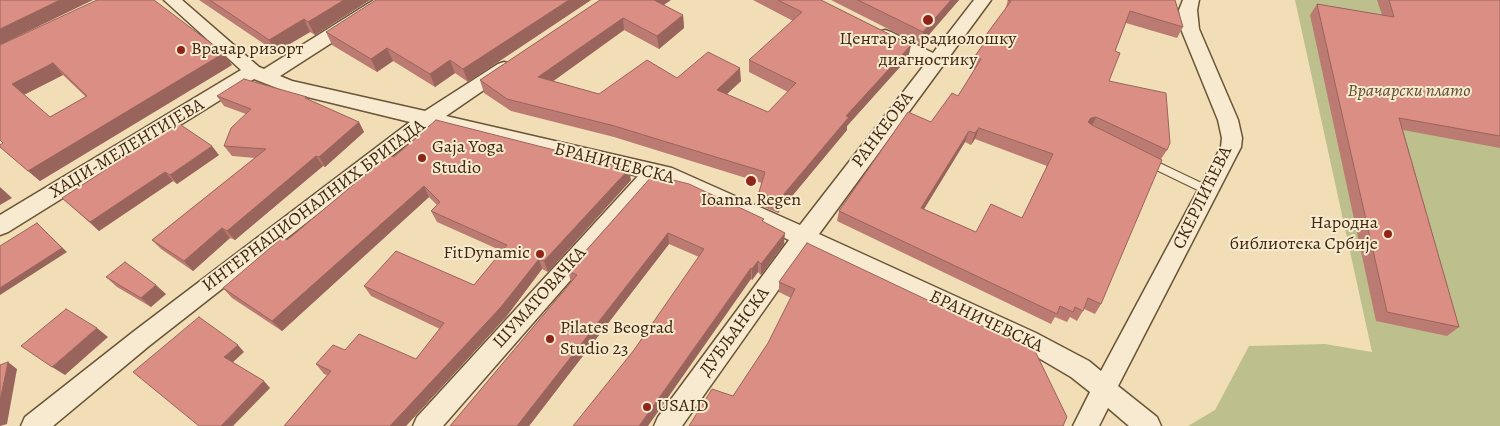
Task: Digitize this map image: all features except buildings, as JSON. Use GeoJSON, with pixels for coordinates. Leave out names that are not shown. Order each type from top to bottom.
{"type":"FeatureCollection","features":[{"type":"Feature","properties":{"kind":"street","name":"БРАНИЧЕВСКА"},"geometry":{"type":"LineString","coordinates":[[172,0],[259,74],[312,94],[672,176],[803,238],[1028,340],[1080,369],[1148,426]]}},
{"type":"Feature","properties":{"kind":"street","name":"ХАЏИ-МЕЛЕНТИЈЕВА"},"geometry":{"type":"LineString","coordinates":[[0,226],[386,0]]}},
{"type":"Feature","properties":{"kind":"street","name":"РАНКЕОВА"},"geometry":{"type":"LineString","coordinates":[[803,238],[982,0]]}},
{"type":"Feature","properties":{"kind":"street","name":"СКЕРЛИЋЕВА"},"geometry":{"type":"LineString","coordinates":[[1086,426],[1227,156],[1232,138],[1228,120],[1206,72],[1190,28],[1188,10],[1191,0]]}},
{"type":"Feature","properties":{"kind":"street"},"geometry":{"type":"LineString","coordinates":[[872,29],[935,61]]}},
{"type":"Feature","properties":{"kind":"street","name":"ИНТЕРНАЦИОНАЛНИХ БРИГАДА"},"geometry":{"type":"LineString","coordinates":[[34,426],[149,333],[426,120],[516,60]]}},
{"type":"Feature","properties":{"kind":"street","name":"ШУМАТОВАЧКА"},"geometry":{"type":"LineString","coordinates":[[426,426],[654,171]]}},
{"type":"Feature","properties":{"kind":"street","name":"ДУБЉАНСКА"},"geometry":{"type":"LineString","coordinates":[[667,426],[803,238]]}},
{"type":"Feature","properties":{"kind":"lane"},"geometry":{"type":"LineString","coordinates":[[1141,158],[1209,191]]}},
{"type":"Feature","properties":{"kind":"green space","name":"Врачарски плато"},"geometry":{"type":"Polygon","coordinates":[[[1295,0],[1500,0],[1500,426],[1188,426],[1215,410],[1249,346],[1325,344],[1372,352],[1295,0]]]}},
{"type":"Feature","properties":{"kind":"place","name":"Центар за радиолошку диагностику"},"geometry":{"type":"Point","coordinates":[928,20]}},
{"type":"Feature","properties":{"kind":"place","name":"Врачар ризорт"},"geometry":{"type":"Point","coordinates":[181,50]}},
{"type":"Feature","properties":{"kind":"place","name":"Gaja Yoga Studio"},"geometry":{"type":"Point","coordinates":[422,158]}},
{"type":"Feature","properties":{"kind":"place","name":"Ioanna Regen"},"geometry":{"type":"Point","coordinates":[751,181]}},
{"type":"Feature","properties":{"kind":"place","name":"Народна библиотека Србије"},"geometry":{"type":"Point","coordinates":[1388,234]}},
{"type":"Feature","properties":{"kind":"place","name":"FitDynamic"},"geometry":{"type":"Point","coordinates":[540,254]}},
{"type":"Feature","properties":{"kind":"place","name":"Pilates Beograd Studio 23"},"geometry":{"type":"Point","coordinates":[550,339]}},
{"type":"Feature","properties":{"kind":"place","name":"USAID"},"geometry":{"type":"Point","coordinates":[647,407]}}]}
